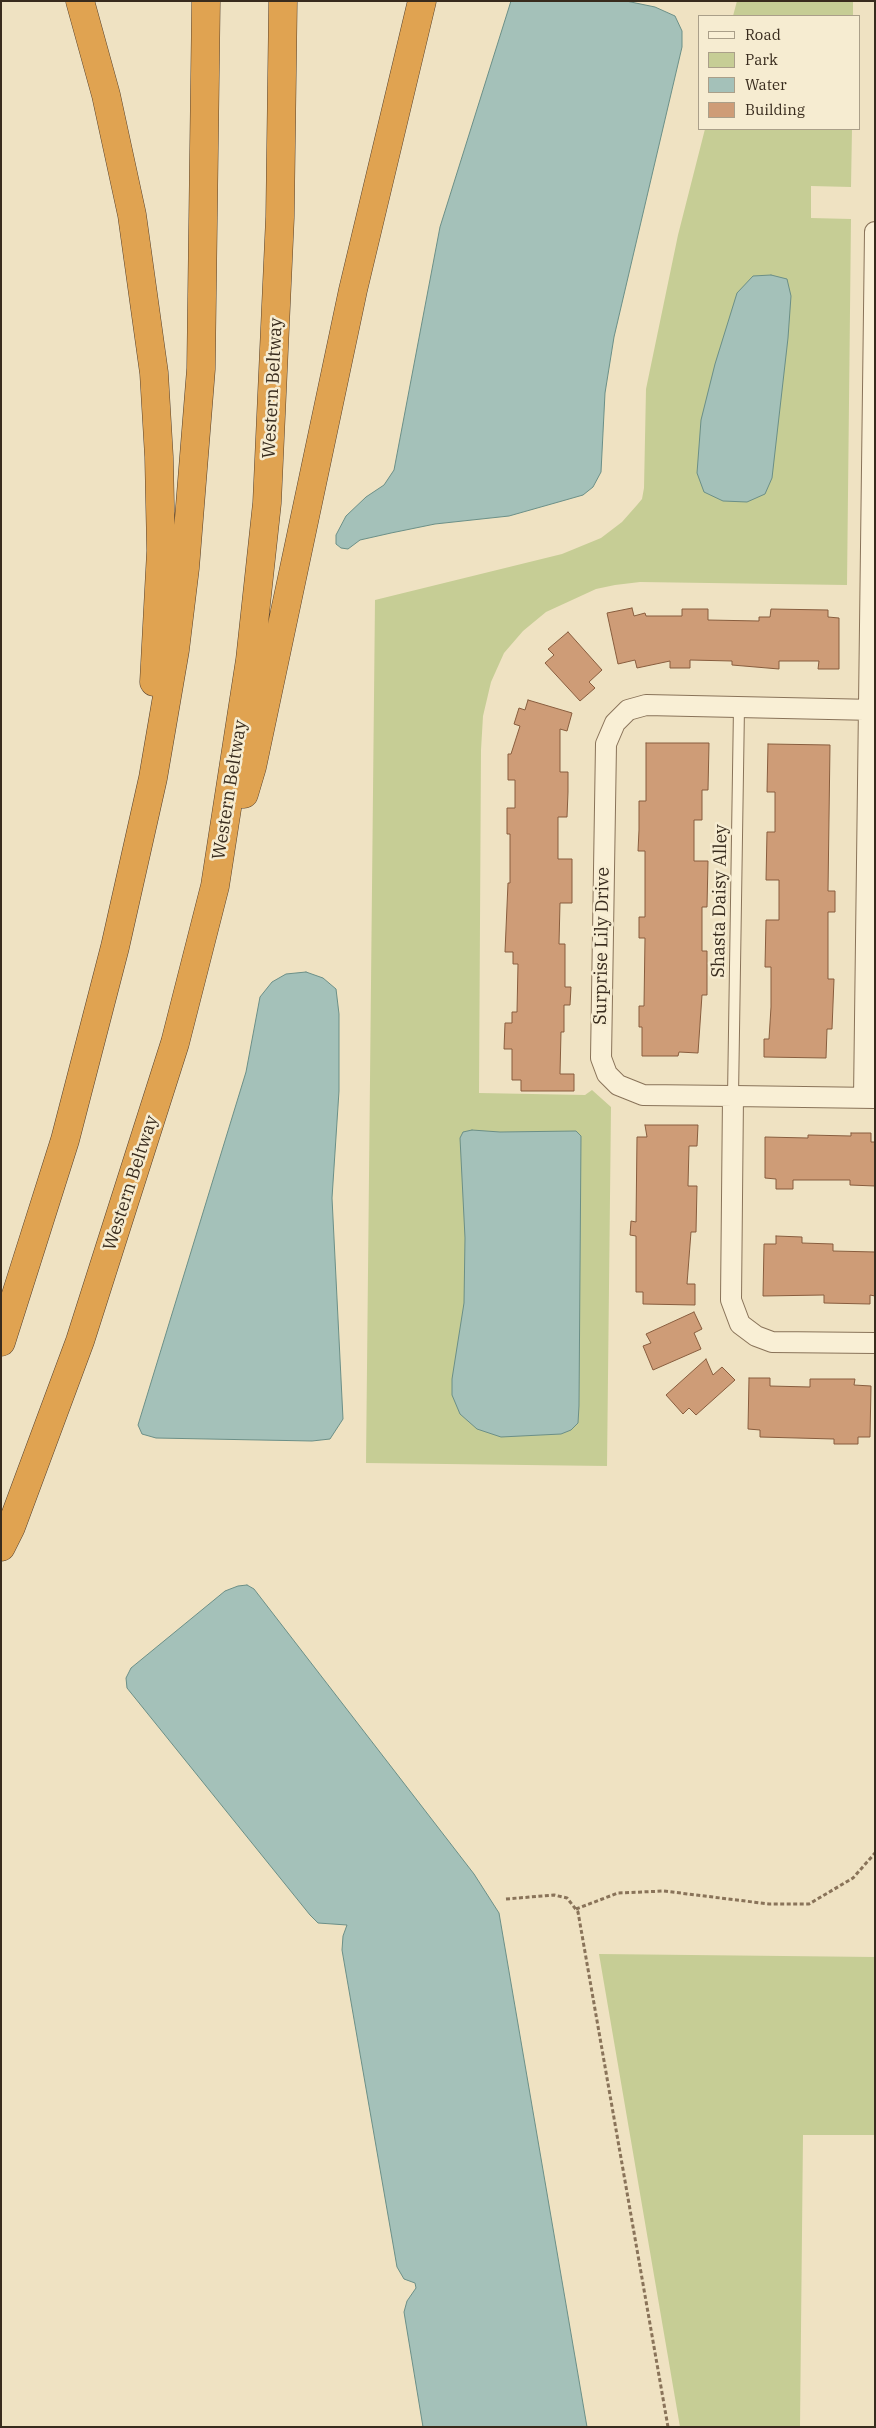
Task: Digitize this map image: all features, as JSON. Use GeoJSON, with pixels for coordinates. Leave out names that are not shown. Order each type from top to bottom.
{"type":"FeatureCollection","features":[{"type":"Feature","properties":{"kind":"highway"},"geometry":{"type":"LineString","coordinates":[[80,1],[106,95],[132,215],[154,373],[159,457],[161,551],[154,677],[152,778]]}},
{"type":"Feature","properties":{"kind":"highway"},"geometry":{"type":"LineString","coordinates":[[1,1342],[65,1140],[115,947],[152,778],[175,650],[185,568],[201,369],[206,1]]}},
{"type":"Feature","properties":{"kind":"highway","name":"Western Beltway"},"geometry":{"type":"LineString","coordinates":[[1,1547],[11,1527],[80,1340],[176,1043],[214,886],[250,660],[267,504],[280,217],[283,1]]}},
{"type":"Feature","properties":{"kind":"highway"},"geometry":{"type":"LineString","coordinates":[[214,886],[252,766],[353,290],[422,1]]}},
{"type":"Feature","properties":{"kind":"street"},"geometry":{"type":"LineString","coordinates":[[869,1098],[875,232]]}},
{"type":"Feature","properties":{"kind":"street","name":"Surprise Lily Drive"},"geometry":{"type":"LineString","coordinates":[[869,1098],[643,1095],[618,1085],[607,1074],[600,1058],[606,744],[615,723],[628,710],[646,705],[872,710]]}},
{"type":"Feature","properties":{"kind":"street"},"geometry":{"type":"LineString","coordinates":[[733,1096],[731,1300],[740,1324],[756,1336],[772,1342],[875,1343]]}},
{"type":"Feature","properties":{"kind":"lane","name":"Shasta Daisy Alley"},"geometry":{"type":"LineString","coordinates":[[733,1096],[738,707]]}},
{"type":"Feature","properties":{"kind":"path"},"geometry":{"type":"LineString","coordinates":[[576,1909],[618,1893],[664,1891],[769,1904],[809,1904],[853,1878],[875,1853]]}},
{"type":"Feature","properties":{"kind":"path"},"geometry":{"type":"LineString","coordinates":[[506,1899],[554,1895],[567,1898],[576,1909],[584,1940],[668,2427]]}},
{"type":"Feature","properties":{"kind":"green space"},"geometry":{"type":"Polygon","coordinates":[[[737,1],[853,1],[853,15],[733,15],[737,1]]]}},
{"type":"Feature","properties":{"kind":"green space"},"geometry":{"type":"Polygon","coordinates":[[[705,130],[852,130],[851,187],[811,186],[811,218],[851,219],[847,585],[640,582],[615,585],[596,589],[546,612],[523,631],[504,653],[491,682],[483,716],[481,750],[479,1093],[585,1095],[592,1090],[611,1107],[607,1466],[366,1463],[375,600],[562,554],[601,538],[622,522],[642,499],[644,488],[646,389],[678,235],[705,130]]]}},
{"type":"Feature","properties":{"kind":"green space"},"geometry":{"type":"Polygon","coordinates":[[[599,1954],[875,1957],[875,2135],[803,2135],[800,2427],[680,2427],[599,1954]]]}},
{"type":"Feature","properties":{"kind":"water"},"geometry":{"type":"Polygon","coordinates":[[[511,1],[626,1],[655,7],[675,16],[682,31],[682,47],[614,337],[605,393],[601,472],[593,487],[583,495],[509,516],[435,524],[360,540],[348,549],[341,548],[336,544],[336,535],[346,516],[366,497],[384,485],[394,470],[440,227],[511,1]]]}},
{"type":"Feature","properties":{"kind":"water"},"geometry":{"type":"Polygon","coordinates":[[[771,275],[787,279],[791,296],[772,478],[765,494],[747,502],[723,501],[704,492],[697,473],[701,420],[715,364],[737,293],[753,276],[771,275]]]}},
{"type":"Feature","properties":{"kind":"water"},"geometry":{"type":"Polygon","coordinates":[[[306,972],[323,978],[336,989],[339,1014],[339,1091],[332,1198],[343,1419],[330,1439],[312,1441],[156,1438],[142,1434],[138,1425],[246,1072],[260,997],[272,982],[286,974],[306,972]]]}},
{"type":"Feature","properties":{"kind":"water"},"geometry":{"type":"Polygon","coordinates":[[[472,1130],[500,1132],[576,1131],[581,1136],[578,1423],[571,1430],[561,1434],[501,1437],[477,1429],[460,1414],[452,1395],[452,1379],[464,1303],[465,1238],[460,1138],[463,1132],[472,1130]]]}},
{"type":"Feature","properties":{"kind":"water"},"geometry":{"type":"Polygon","coordinates":[[[247,1585],[254,1589],[474,1874],[499,1913],[587,2427],[423,2427],[404,2312],[407,2301],[416,2288],[415,2283],[404,2279],[397,2267],[342,1950],[343,1936],[347,1925],[318,1923],[310,1915],[127,1688],[126,1678],[131,1668],[225,1591],[247,1585]]]}},
{"type":"Feature","properties":{"kind":"building"},"geometry":{"type":"Polygon","coordinates":[[[632,608],[634,616],[645,613],[646,616],[682,616],[682,609],[708,609],[708,620],[759,621],[759,617],[770,617],[771,609],[828,610],[828,617],[839,618],[839,669],[818,669],[819,661],[779,661],[779,669],[732,665],[732,661],[690,660],[690,668],[670,668],[670,661],[637,668],[635,660],[618,664],[607,613],[632,608]]]}},
{"type":"Feature","properties":{"kind":"building"},"geometry":{"type":"Polygon","coordinates":[[[568,632],[602,670],[589,682],[595,688],[580,701],[545,663],[554,655],[548,649],[568,632]]]}},
{"type":"Feature","properties":{"kind":"building"},"geometry":{"type":"Polygon","coordinates":[[[528,700],[572,713],[567,731],[560,729],[560,772],[568,772],[568,792],[567,817],[558,817],[558,859],[572,859],[572,903],[560,903],[559,944],[565,944],[565,987],[571,987],[570,1005],[564,1005],[564,1032],[561,1032],[560,1074],[574,1074],[574,1091],[521,1091],[521,1080],[512,1080],[512,1049],[504,1049],[505,1023],[512,1023],[512,1012],[517,1012],[518,964],[513,964],[513,952],[505,952],[508,883],[510,883],[510,834],[507,834],[507,808],[515,808],[515,780],[508,780],[508,754],[511,754],[520,726],[514,724],[519,708],[525,710],[528,700]]]}},
{"type":"Feature","properties":{"kind":"building"},"geometry":{"type":"Polygon","coordinates":[[[646,743],[709,743],[708,790],[702,790],[702,820],[694,820],[694,861],[708,861],[707,907],[702,907],[702,951],[707,951],[707,995],[702,995],[698,1053],[679,1052],[678,1056],[642,1056],[642,1027],[639,1027],[639,1006],[644,1006],[645,938],[639,938],[639,917],[645,917],[645,851],[638,851],[639,801],[646,801],[646,743]]]}},
{"type":"Feature","properties":{"kind":"building"},"geometry":{"type":"Polygon","coordinates":[[[768,744],[830,745],[828,891],[835,891],[835,912],[828,912],[828,979],[834,979],[832,1029],[827,1029],[826,1058],[764,1057],[764,1039],[769,1039],[771,1007],[771,967],[765,967],[766,920],[779,920],[779,880],[766,880],[767,832],[775,832],[775,792],[767,792],[768,744]]]}},
{"type":"Feature","properties":{"kind":"building"},"geometry":{"type":"Polygon","coordinates":[[[645,1125],[698,1125],[697,1146],[689,1146],[688,1186],[697,1186],[696,1232],[691,1232],[687,1284],[695,1284],[695,1305],[643,1304],[643,1292],[636,1292],[636,1236],[630,1235],[631,1221],[636,1222],[637,1137],[647,1137],[645,1125]]]}},
{"type":"Feature","properties":{"kind":"building"},"geometry":{"type":"Polygon","coordinates":[[[851,1133],[871,1133],[871,1142],[875,1142],[875,1186],[850,1185],[850,1180],[793,1180],[793,1189],[776,1189],[776,1179],[765,1178],[765,1137],[851,1136],[851,1133]]]}},
{"type":"Feature","properties":{"kind":"building"},"geometry":{"type":"Polygon","coordinates":[[[776,1236],[802,1237],[802,1243],[833,1244],[833,1251],[875,1252],[875,1296],[870,1295],[870,1304],[824,1303],[824,1295],[763,1296],[764,1244],[776,1244],[776,1236]]]}},
{"type":"Feature","properties":{"kind":"building"},"geometry":{"type":"Polygon","coordinates":[[[694,1312],[702,1329],[694,1333],[701,1349],[653,1370],[643,1346],[651,1343],[646,1334],[694,1312]]]}},
{"type":"Feature","properties":{"kind":"building"},"geometry":{"type":"Polygon","coordinates":[[[706,1359],[713,1375],[722,1367],[735,1380],[696,1415],[689,1408],[683,1414],[666,1395],[706,1359]]]}},
{"type":"Feature","properties":{"kind":"building"},"geometry":{"type":"Polygon","coordinates":[[[749,1378],[770,1378],[770,1386],[810,1387],[810,1379],[855,1379],[854,1385],[871,1386],[870,1437],[858,1437],[858,1444],[834,1444],[834,1439],[760,1437],[760,1430],[748,1429],[749,1378]]]}}]}
